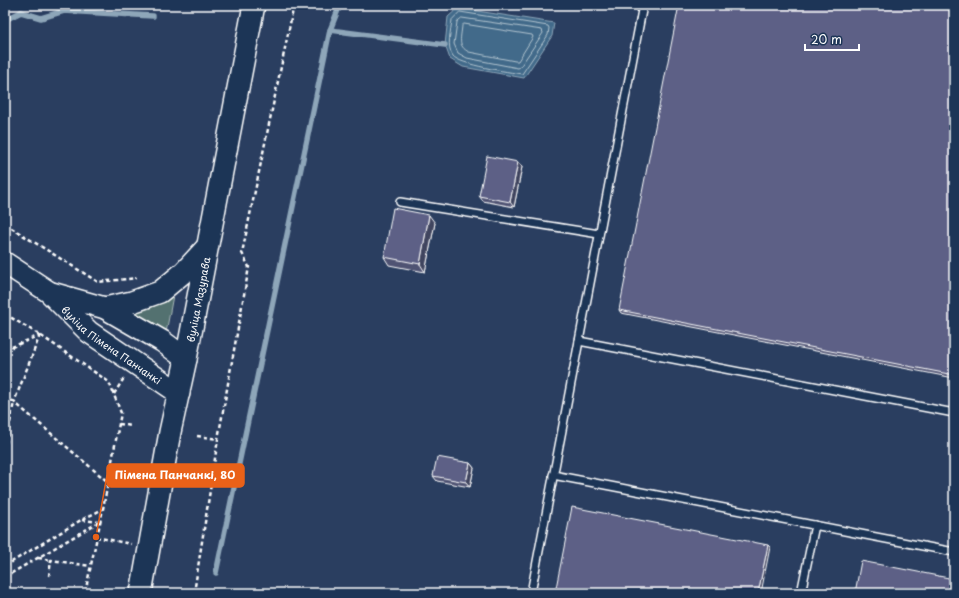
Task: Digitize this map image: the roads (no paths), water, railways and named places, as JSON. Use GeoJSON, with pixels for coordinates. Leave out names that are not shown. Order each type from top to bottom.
{"type":"FeatureCollection","features":[{"type":"Feature","properties":{"kind":"main road","name":"вуліца Мазурава"},"geometry":{"type":"LineString","coordinates":[[141,593],[254,5]]}},
{"type":"Feature","properties":{"kind":"main road"},"geometry":{"type":"LineString","coordinates":[[105,308],[132,302],[160,292],[184,272],[207,247]]}},
{"type":"Feature","properties":{"kind":"main road","name":"вуліца Пімена Панчанкі"},"geometry":{"type":"LineString","coordinates":[[5,263],[49,292],[89,332],[179,393]]}},
{"type":"Feature","properties":{"kind":"main road","name":"вуліца Пімена Панчанкі"},"geometry":{"type":"LineString","coordinates":[[49,292],[105,308],[162,341],[186,359]]}},
{"type":"Feature","properties":{"kind":"lane"},"geometry":{"type":"LineString","coordinates":[[530,593],[643,5]]}},
{"type":"Feature","properties":{"kind":"lane"},"geometry":{"type":"LineString","coordinates":[[400,202],[599,234]]}},
{"type":"Feature","properties":{"kind":"lane"},"geometry":{"type":"LineString","coordinates":[[579,341],[954,413]]}},
{"type":"Feature","properties":{"kind":"lane"},"geometry":{"type":"LineString","coordinates":[[553,475],[954,552]]}},
{"type":"Feature","properties":{"kind":"lane"},"geometry":{"type":"LineString","coordinates":[[801,593],[815,525]]}},
{"type":"Feature","properties":{"kind":"water"},"geometry":{"type":"Polygon","coordinates":[[[458,8],[554,23],[552,36],[524,78],[463,67],[450,59],[445,45],[448,17],[458,8]]]}},
{"type":"Feature","properties":{"kind":"waterway"},"geometry":{"type":"LineString","coordinates":[[216,573],[330,30],[340,5]]}},
{"type":"Feature","properties":{"kind":"waterway"},"geometry":{"type":"LineString","coordinates":[[5,20],[21,12],[41,18],[64,11],[153,16]]}},
{"type":"Feature","properties":{"kind":"waterway"},"geometry":{"type":"LineString","coordinates":[[330,30],[445,45]]}},
{"type":"Feature","properties":{"kind":"place","name":"Пімена Панчанкі, 80"},"geometry":{"type":"Point","coordinates":[96,537]}}]}
